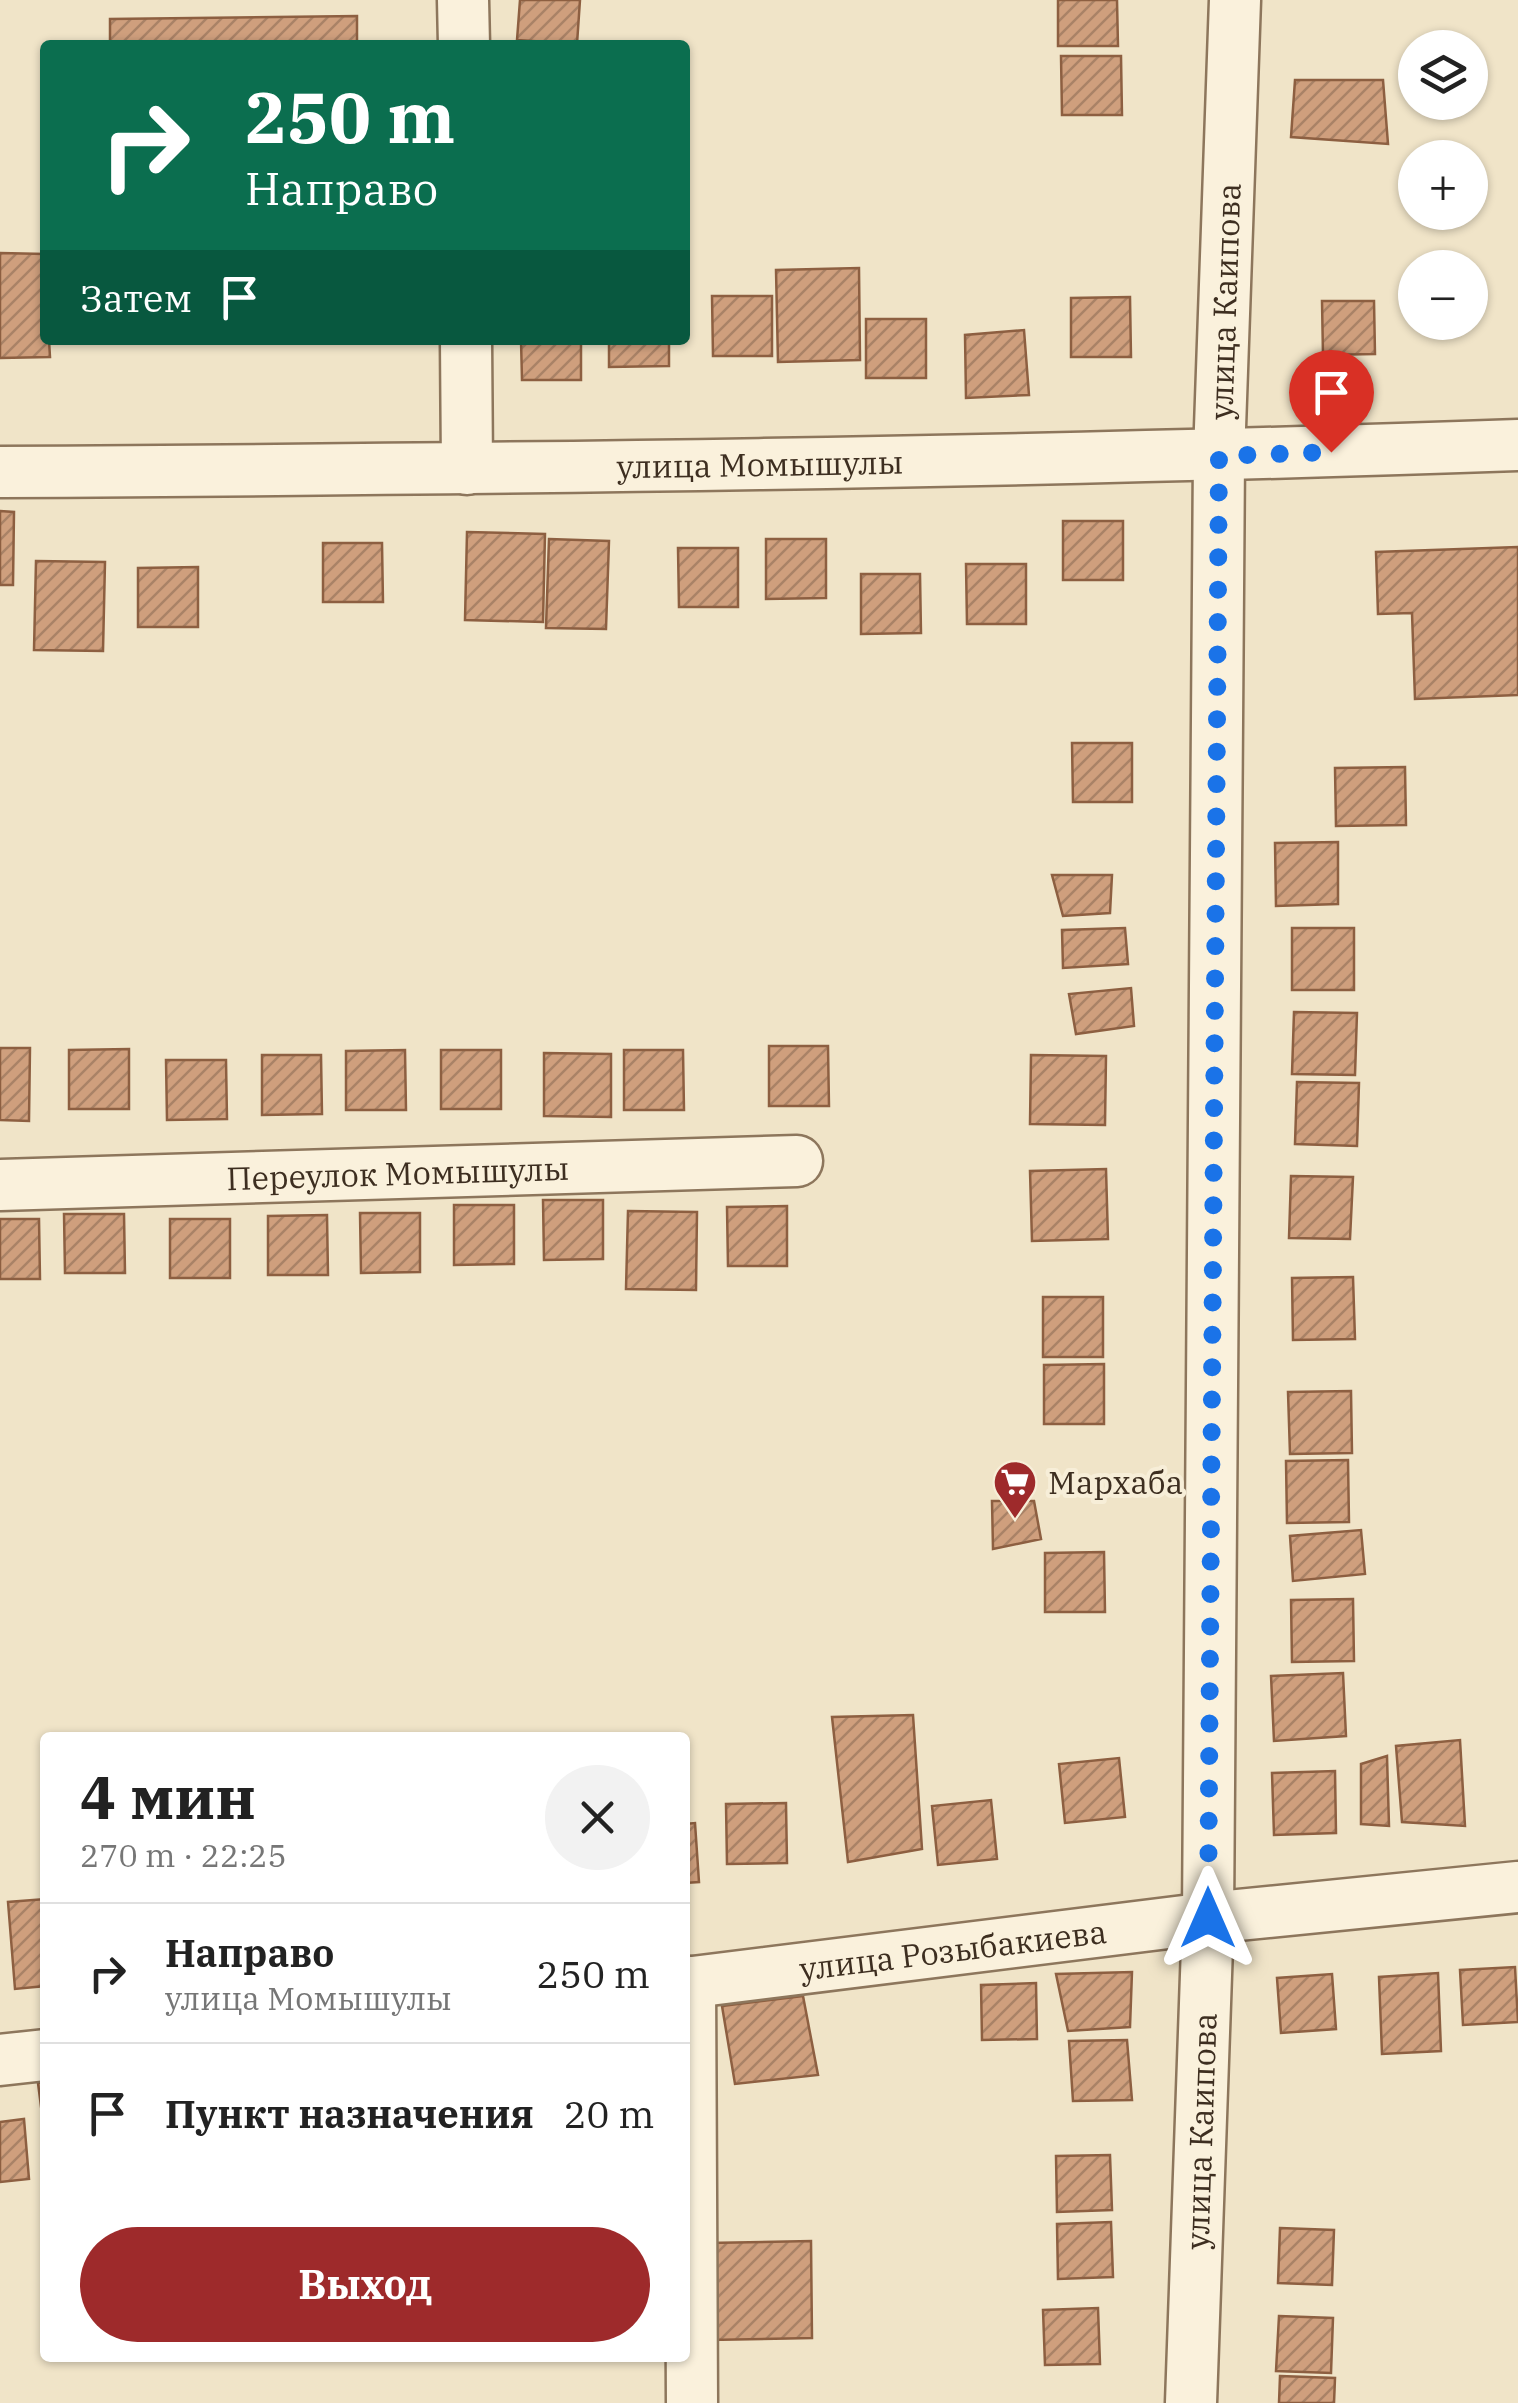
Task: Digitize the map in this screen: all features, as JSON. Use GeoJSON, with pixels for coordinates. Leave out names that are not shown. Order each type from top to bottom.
{"type":"FeatureCollection","features":[{"type":"Feature","properties":{"kind":"street"},"geometry":{"type":"LineString","coordinates":[[464,0],[464,40]]}},
{"type":"Feature","properties":{"kind":"street","name":"улица Каипова"},"geometry":{"type":"LineString","coordinates":[[1191,2403],[1208,1918],[1219,456],[1235,0]]}},
{"type":"Feature","properties":{"kind":"street"},"geometry":{"type":"LineString","coordinates":[[466,345],[468,469]]}},
{"type":"Feature","properties":{"kind":"street","name":"улица Момышулы"},"geometry":{"type":"LineString","coordinates":[[0,472],[468,469],[1219,456],[1518,445]]}},
{"type":"Feature","properties":{"kind":"street","name":"Переулок Момышулы"},"geometry":{"type":"LineString","coordinates":[[0,1185],[797,1161]]}},
{"type":"Feature","properties":{"kind":"street","name":"улица Розыбакиева"},"geometry":{"type":"LineString","coordinates":[[690,1982],[1208,1918],[1518,1886]]}},
{"type":"Feature","properties":{"kind":"street"},"geometry":{"type":"LineString","coordinates":[[0,2060],[40,2056]]}},
{"type":"Feature","properties":{"kind":"street"},"geometry":{"type":"LineString","coordinates":[[690,2192],[692,2403]]}},
{"type":"Feature","properties":{"kind":"building"},"geometry":{"type":"Polygon","coordinates":[[[520,0],[580,0],[577,40],[517,40],[520,0]]]}},
{"type":"Feature","properties":{"kind":"building"},"geometry":{"type":"Polygon","coordinates":[[[1058,0],[1117,0],[1118,46],[1058,46],[1058,0]]]}},
{"type":"Feature","properties":{"kind":"building"},"geometry":{"type":"Polygon","coordinates":[[[357,16],[357,40],[110,40],[110,19],[357,16]]]}},
{"type":"Feature","properties":{"kind":"building"},"geometry":{"type":"Polygon","coordinates":[[[1061,56],[1121,56],[1122,115],[1062,115],[1061,56]]]}},
{"type":"Feature","properties":{"kind":"building"},"geometry":{"type":"Polygon","coordinates":[[[1295,80],[1383,80],[1388,144],[1291,137],[1295,80]]]}},
{"type":"Feature","properties":{"kind":"building"},"geometry":{"type":"Polygon","coordinates":[[[0,253],[40,254],[40,345],[49,345],[50,357],[0,358],[0,253]]]}},
{"type":"Feature","properties":{"kind":"building"},"geometry":{"type":"Polygon","coordinates":[[[859,268],[860,360],[778,362],[776,270],[859,268]]]}},
{"type":"Feature","properties":{"kind":"building"},"geometry":{"type":"Polygon","coordinates":[[[712,296],[772,296],[772,356],[713,356],[712,296]]]}},
{"type":"Feature","properties":{"kind":"building"},"geometry":{"type":"Polygon","coordinates":[[[1130,297],[1131,357],[1071,357],[1071,298],[1130,297]]]}},
{"type":"Feature","properties":{"kind":"building"},"geometry":{"type":"Polygon","coordinates":[[[1322,301],[1374,301],[1375,354],[1323,355],[1322,301]]]}},
{"type":"Feature","properties":{"kind":"building"},"geometry":{"type":"Polygon","coordinates":[[[866,319],[926,319],[926,378],[866,378],[866,319]]]}},
{"type":"Feature","properties":{"kind":"building"},"geometry":{"type":"Polygon","coordinates":[[[1024,330],[1029,395],[966,398],[965,335],[1024,330]]]}},
{"type":"Feature","properties":{"kind":"building"},"geometry":{"type":"Polygon","coordinates":[[[521,345],[581,345],[581,380],[522,380],[521,345]]]}},
{"type":"Feature","properties":{"kind":"building"},"geometry":{"type":"Polygon","coordinates":[[[609,345],[669,345],[669,366],[609,367],[609,345]]]}},
{"type":"Feature","properties":{"kind":"building"},"geometry":{"type":"Polygon","coordinates":[[[0,511],[14,512],[13,585],[0,585],[0,511]]]}},
{"type":"Feature","properties":{"kind":"building"},"geometry":{"type":"Polygon","coordinates":[[[1063,521],[1123,521],[1123,580],[1063,580],[1063,521]]]}},
{"type":"Feature","properties":{"kind":"building"},"geometry":{"type":"Polygon","coordinates":[[[467,532],[545,534],[543,622],[465,620],[467,532]]]}},
{"type":"Feature","properties":{"kind":"building"},"geometry":{"type":"Polygon","coordinates":[[[549,539],[609,541],[606,629],[546,628],[549,539]]]}},
{"type":"Feature","properties":{"kind":"building"},"geometry":{"type":"Polygon","coordinates":[[[766,539],[826,539],[826,598],[766,599],[766,539]]]}},
{"type":"Feature","properties":{"kind":"building"},"geometry":{"type":"Polygon","coordinates":[[[323,543],[382,543],[383,602],[323,602],[323,543]]]}},
{"type":"Feature","properties":{"kind":"building"},"geometry":{"type":"Polygon","coordinates":[[[1518,547],[1518,695],[1415,699],[1412,613],[1378,614],[1376,552],[1518,547]]]}},
{"type":"Feature","properties":{"kind":"building"},"geometry":{"type":"Polygon","coordinates":[[[678,548],[738,548],[738,607],[679,607],[678,548]]]}},
{"type":"Feature","properties":{"kind":"building"},"geometry":{"type":"Polygon","coordinates":[[[36,561],[105,562],[103,651],[34,650],[36,561]]]}},
{"type":"Feature","properties":{"kind":"building"},"geometry":{"type":"Polygon","coordinates":[[[966,564],[1026,564],[1026,624],[967,624],[966,564]]]}},
{"type":"Feature","properties":{"kind":"building"},"geometry":{"type":"Polygon","coordinates":[[[198,567],[198,627],[138,627],[138,568],[198,567]]]}},
{"type":"Feature","properties":{"kind":"building"},"geometry":{"type":"Polygon","coordinates":[[[861,574],[920,574],[921,633],[861,634],[861,574]]]}},
{"type":"Feature","properties":{"kind":"building"},"geometry":{"type":"Polygon","coordinates":[[[1072,743],[1132,743],[1132,802],[1073,802],[1072,743]]]}},
{"type":"Feature","properties":{"kind":"building"},"geometry":{"type":"Polygon","coordinates":[[[1405,767],[1406,825],[1336,826],[1335,768],[1405,767]]]}},
{"type":"Feature","properties":{"kind":"building"},"geometry":{"type":"Polygon","coordinates":[[[1338,842],[1338,904],[1276,906],[1275,843],[1338,842]]]}},
{"type":"Feature","properties":{"kind":"building"},"geometry":{"type":"Polygon","coordinates":[[[1052,875],[1112,875],[1110,913],[1063,916],[1052,875]]]}},
{"type":"Feature","properties":{"kind":"building"},"geometry":{"type":"Polygon","coordinates":[[[1125,928],[1128,964],[1063,968],[1062,930],[1125,928]]]}},
{"type":"Feature","properties":{"kind":"building"},"geometry":{"type":"Polygon","coordinates":[[[1292,928],[1354,928],[1354,990],[1292,990],[1292,928]]]}},
{"type":"Feature","properties":{"kind":"building"},"geometry":{"type":"Polygon","coordinates":[[[1131,988],[1134,1026],[1076,1034],[1069,994],[1131,988]]]}},
{"type":"Feature","properties":{"kind":"building"},"geometry":{"type":"Polygon","coordinates":[[[1294,1012],[1357,1013],[1355,1075],[1292,1074],[1294,1012]]]}},
{"type":"Feature","properties":{"kind":"building"},"geometry":{"type":"Polygon","coordinates":[[[769,1046],[828,1046],[829,1106],[769,1106],[769,1046]]]}},
{"type":"Feature","properties":{"kind":"building"},"geometry":{"type":"Polygon","coordinates":[[[0,1048],[30,1048],[29,1121],[0,1120],[0,1048]]]}},
{"type":"Feature","properties":{"kind":"building"},"geometry":{"type":"Polygon","coordinates":[[[129,1049],[129,1109],[69,1109],[69,1050],[129,1049]]]}},
{"type":"Feature","properties":{"kind":"building"},"geometry":{"type":"Polygon","coordinates":[[[405,1050],[406,1110],[346,1110],[346,1051],[405,1050]]]}},
{"type":"Feature","properties":{"kind":"building"},"geometry":{"type":"Polygon","coordinates":[[[441,1050],[501,1050],[501,1109],[441,1109],[441,1050]]]}},
{"type":"Feature","properties":{"kind":"building"},"geometry":{"type":"Polygon","coordinates":[[[624,1050],[683,1050],[684,1110],[624,1110],[624,1050]]]}},
{"type":"Feature","properties":{"kind":"building"},"geometry":{"type":"Polygon","coordinates":[[[544,1053],[611,1054],[611,1117],[544,1116],[544,1053]]]}},
{"type":"Feature","properties":{"kind":"building"},"geometry":{"type":"Polygon","coordinates":[[[262,1055],[321,1055],[322,1114],[262,1115],[262,1055]]]}},
{"type":"Feature","properties":{"kind":"building"},"geometry":{"type":"Polygon","coordinates":[[[1031,1055],[1106,1056],[1105,1125],[1030,1124],[1031,1055]]]}},
{"type":"Feature","properties":{"kind":"building"},"geometry":{"type":"Polygon","coordinates":[[[166,1060],[226,1060],[227,1119],[167,1120],[166,1060]]]}},
{"type":"Feature","properties":{"kind":"building"},"geometry":{"type":"Polygon","coordinates":[[[1297,1082],[1359,1083],[1357,1146],[1295,1144],[1297,1082]]]}},
{"type":"Feature","properties":{"kind":"building"},"geometry":{"type":"Polygon","coordinates":[[[1106,1169],[1108,1239],[1032,1241],[1030,1171],[1106,1169]]]}},
{"type":"Feature","properties":{"kind":"building"},"geometry":{"type":"Polygon","coordinates":[[[1291,1176],[1353,1177],[1350,1239],[1289,1238],[1291,1176]]]}},
{"type":"Feature","properties":{"kind":"building"},"geometry":{"type":"Polygon","coordinates":[[[543,1200],[603,1200],[603,1259],[544,1260],[543,1200]]]}},
{"type":"Feature","properties":{"kind":"building"},"geometry":{"type":"Polygon","coordinates":[[[454,1205],[514,1205],[514,1264],[454,1265],[454,1205]]]}},
{"type":"Feature","properties":{"kind":"building"},"geometry":{"type":"Polygon","coordinates":[[[787,1206],[787,1266],[728,1266],[727,1207],[787,1206]]]}},
{"type":"Feature","properties":{"kind":"building"},"geometry":{"type":"Polygon","coordinates":[[[628,1211],[697,1212],[696,1290],[626,1289],[628,1211]]]}},
{"type":"Feature","properties":{"kind":"building"},"geometry":{"type":"Polygon","coordinates":[[[360,1213],[420,1213],[420,1272],[361,1273],[360,1213]]]}},
{"type":"Feature","properties":{"kind":"building"},"geometry":{"type":"Polygon","coordinates":[[[64,1214],[124,1214],[125,1273],[65,1273],[64,1214]]]}},
{"type":"Feature","properties":{"kind":"building"},"geometry":{"type":"Polygon","coordinates":[[[327,1215],[328,1275],[268,1275],[268,1216],[327,1215]]]}},
{"type":"Feature","properties":{"kind":"building"},"geometry":{"type":"Polygon","coordinates":[[[0,1219],[39,1219],[40,1279],[0,1279],[0,1219]]]}},
{"type":"Feature","properties":{"kind":"building"},"geometry":{"type":"Polygon","coordinates":[[[170,1219],[230,1219],[230,1278],[170,1278],[170,1219]]]}},
{"type":"Feature","properties":{"kind":"building"},"geometry":{"type":"Polygon","coordinates":[[[1353,1277],[1355,1339],[1293,1340],[1292,1278],[1353,1277]]]}},
{"type":"Feature","properties":{"kind":"building"},"geometry":{"type":"Polygon","coordinates":[[[1043,1297],[1103,1297],[1103,1357],[1043,1357],[1043,1297]]]}},
{"type":"Feature","properties":{"kind":"building"},"geometry":{"type":"Polygon","coordinates":[[[1104,1364],[1104,1424],[1044,1424],[1044,1365],[1104,1364]]]}},
{"type":"Feature","properties":{"kind":"building"},"geometry":{"type":"Polygon","coordinates":[[[1351,1391],[1352,1453],[1290,1454],[1288,1392],[1351,1391]]]}},
{"type":"Feature","properties":{"kind":"building"},"geometry":{"type":"Polygon","coordinates":[[[1348,1460],[1349,1522],[1287,1523],[1286,1461],[1348,1460]]]}},
{"type":"Feature","properties":{"kind":"building","name":"Мархаба"},"geometry":{"type":"Polygon","coordinates":[[[992,1501],[1034,1501],[1041,1539],[993,1549],[992,1501]]]}},
{"type":"Feature","properties":{"kind":"building"},"geometry":{"type":"Polygon","coordinates":[[[1361,1530],[1365,1574],[1293,1581],[1290,1536],[1361,1530]]]}},
{"type":"Feature","properties":{"kind":"building"},"geometry":{"type":"Polygon","coordinates":[[[1104,1552],[1105,1612],[1045,1612],[1045,1553],[1104,1552]]]}},
{"type":"Feature","properties":{"kind":"building"},"geometry":{"type":"Polygon","coordinates":[[[1353,1599],[1354,1661],[1292,1662],[1291,1600],[1353,1599]]]}},
{"type":"Feature","properties":{"kind":"building"},"geometry":{"type":"Polygon","coordinates":[[[1343,1673],[1346,1736],[1274,1741],[1271,1676],[1343,1673]]]}},
{"type":"Feature","properties":{"kind":"building"},"geometry":{"type":"Polygon","coordinates":[[[913,1715],[922,1849],[848,1862],[832,1717],[913,1715]]]}},
{"type":"Feature","properties":{"kind":"building"},"geometry":{"type":"Polygon","coordinates":[[[1460,1740],[1465,1826],[1402,1822],[1396,1746],[1460,1740]]]}},
{"type":"Feature","properties":{"kind":"building"},"geometry":{"type":"Polygon","coordinates":[[[1387,1756],[1389,1826],[1361,1824],[1361,1764],[1387,1756]]]}},
{"type":"Feature","properties":{"kind":"building"},"geometry":{"type":"Polygon","coordinates":[[[1119,1758],[1125,1817],[1065,1823],[1059,1764],[1119,1758]]]}},
{"type":"Feature","properties":{"kind":"building"},"geometry":{"type":"Polygon","coordinates":[[[1335,1771],[1336,1833],[1274,1835],[1272,1773],[1335,1771]]]}},
{"type":"Feature","properties":{"kind":"building"},"geometry":{"type":"Polygon","coordinates":[[[991,1800],[997,1859],[938,1865],[932,1806],[991,1800]]]}},
{"type":"Feature","properties":{"kind":"building"},"geometry":{"type":"Polygon","coordinates":[[[786,1803],[787,1863],[727,1864],[726,1804],[786,1803]]]}},
{"type":"Feature","properties":{"kind":"building"},"geometry":{"type":"Polygon","coordinates":[[[695,1823],[699,1882],[690,1883],[690,1824],[695,1823]]]}},
{"type":"Feature","properties":{"kind":"building"},"geometry":{"type":"Polygon","coordinates":[[[40,1899],[40,1986],[15,1989],[8,1902],[40,1899]]]}},
{"type":"Feature","properties":{"kind":"building"},"geometry":{"type":"Polygon","coordinates":[[[1515,1967],[1518,2022],[1463,2025],[1460,1970],[1515,1967]]]}},
{"type":"Feature","properties":{"kind":"building"},"geometry":{"type":"Polygon","coordinates":[[[1132,1972],[1130,2027],[1068,2031],[1056,1974],[1132,1972]]]}},
{"type":"Feature","properties":{"kind":"building"},"geometry":{"type":"Polygon","coordinates":[[[1438,1973],[1441,2051],[1382,2054],[1379,1977],[1438,1973]]]}},
{"type":"Feature","properties":{"kind":"building"},"geometry":{"type":"Polygon","coordinates":[[[1332,1974],[1336,2029],[1281,2033],[1277,1978],[1332,1974]]]}},
{"type":"Feature","properties":{"kind":"building"},"geometry":{"type":"Polygon","coordinates":[[[1036,1983],[1037,2039],[982,2040],[981,1985],[1036,1983]]]}},
{"type":"Feature","properties":{"kind":"building"},"geometry":{"type":"Polygon","coordinates":[[[803,1996],[818,2075],[735,2084],[722,2006],[803,1996]]]}},
{"type":"Feature","properties":{"kind":"building"},"geometry":{"type":"Polygon","coordinates":[[[1127,2040],[1132,2100],[1073,2101],[1069,2041],[1127,2040]]]}},
{"type":"Feature","properties":{"kind":"building"},"geometry":{"type":"Polygon","coordinates":[[[24,2119],[29,2179],[0,2182],[0,2122],[24,2119]]]}},
{"type":"Feature","properties":{"kind":"building"},"geometry":{"type":"Polygon","coordinates":[[[1110,2155],[1112,2210],[1057,2212],[1056,2156],[1110,2155]]]}},
{"type":"Feature","properties":{"kind":"building"},"geometry":{"type":"Polygon","coordinates":[[[1111,2222],[1113,2277],[1058,2279],[1057,2224],[1111,2222]]]}},
{"type":"Feature","properties":{"kind":"building"},"geometry":{"type":"Polygon","coordinates":[[[1280,2228],[1334,2230],[1332,2285],[1278,2283],[1280,2228]]]}},
{"type":"Feature","properties":{"kind":"building"},"geometry":{"type":"Polygon","coordinates":[[[811,2241],[812,2338],[709,2340],[707,2243],[811,2241]]]}},
{"type":"Feature","properties":{"kind":"building"},"geometry":{"type":"Polygon","coordinates":[[[1098,2308],[1100,2364],[1045,2365],[1043,2310],[1098,2308]]]}},
{"type":"Feature","properties":{"kind":"building"},"geometry":{"type":"Polygon","coordinates":[[[1279,2316],[1333,2318],[1331,2373],[1276,2371],[1279,2316]]]}},
{"type":"Feature","properties":{"kind":"building"},"geometry":{"type":"Polygon","coordinates":[[[1280,2376],[1335,2378],[1334,2403],[1279,2403],[1280,2376]]]}},
{"type":"Feature","properties":{"kind":"place","name":"Мархаба"},"geometry":{"type":"Point","coordinates":[1015,1520]}},
{"type":"Feature","properties":{"kind":"route"},"geometry":{"type":"LineString","coordinates":[[1208,1918],[1219,456],[1331,452]]}}]}
